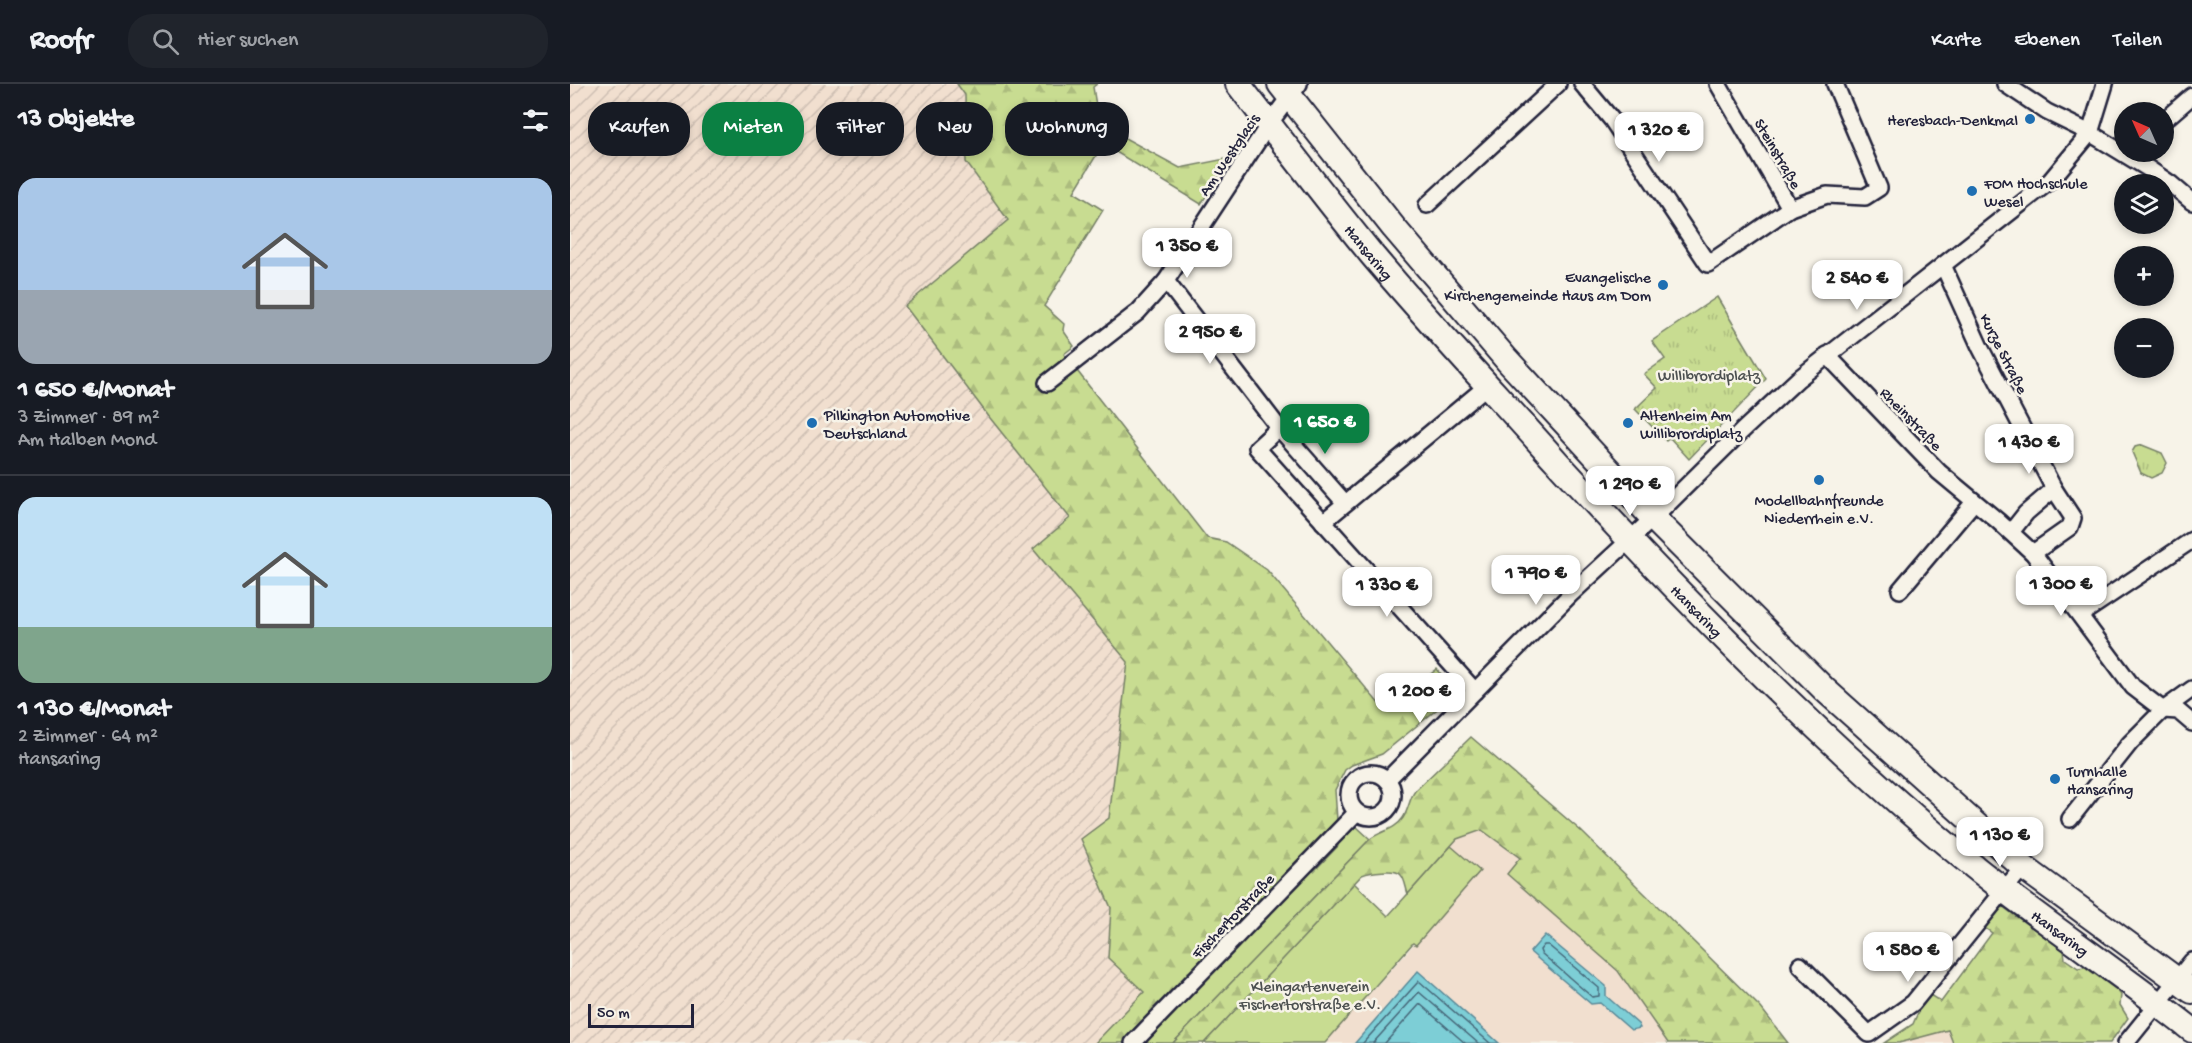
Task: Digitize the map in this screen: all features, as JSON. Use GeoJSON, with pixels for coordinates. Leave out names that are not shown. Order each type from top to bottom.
{"type":"FeatureCollection","features":[{"type":"Feature","properties":{"kind":"main road","name":"Hansaring"},"geometry":{"type":"LineString","coordinates":[[1239,84],[1371,253],[1487,386],[1630,540],[1797,710],[1860,770],[2002,891],[2192,1030]]}},
{"type":"Feature","properties":{"kind":"main road","name":"Hansaring"},"geometry":{"type":"LineString","coordinates":[[1289,88],[1394,228],[1492,342],[1653,518],[1825,690],[2023,867],[2187,977]]}},
{"type":"Feature","properties":{"kind":"street"},"geometry":{"type":"LineString","coordinates":[[1427,205],[1558,84]]}},
{"type":"Feature","properties":{"kind":"street"},"geometry":{"type":"LineString","coordinates":[[1582,84],[1612,120],[1708,264],[1790,208],[1827,195],[1865,196],[1879,188],[1835,84]]}},
{"type":"Feature","properties":{"kind":"street","name":"Steinstraße"},"geometry":{"type":"LineString","coordinates":[[1718,84],[1790,208]]}},
{"type":"Feature","properties":{"kind":"street"},"geometry":{"type":"LineString","coordinates":[[2005,84],[2048,112],[2114,146]]}},
{"type":"Feature","properties":{"kind":"street"},"geometry":{"type":"LineString","coordinates":[[1387,780],[1570,595],[1773,401],[2050,181],[2090,133],[2105,84]]}},
{"type":"Feature","properties":{"kind":"street","name":"Am Westglacis"},"geometry":{"type":"LineString","coordinates":[[1047,383],[1138,312],[1166,281],[1269,124],[1289,88]]}},
{"type":"Feature","properties":{"kind":"street"},"geometry":{"type":"LineString","coordinates":[[2174,112],[2192,96]]}},
{"type":"Feature","properties":{"kind":"street"},"geometry":{"type":"LineString","coordinates":[[2139,162],[2192,202]]}},
{"type":"Feature","properties":{"kind":"street","name":"Kurze Straße"},"geometry":{"type":"LineString","coordinates":[[1943,265],[1980,347],[2054,489],[2073,518],[2070,527],[2033,553]]}},
{"type":"Feature","properties":{"kind":"street"},"geometry":{"type":"LineString","coordinates":[[1166,281],[1280,428],[1346,503]]}},
{"type":"Feature","properties":{"kind":"street","name":"Rheinstraße"},"geometry":{"type":"LineString","coordinates":[[1827,356],[1939,472],[2033,553],[2133,687],[2163,710],[2178,711],[2192,723]]}},
{"type":"Feature","properties":{"kind":"street"},"geometry":{"type":"LineString","coordinates":[[1323,522],[1487,386]]}},
{"type":"Feature","properties":{"kind":"street"},"geometry":{"type":"LineString","coordinates":[[1280,428],[1257,448],[1475,691]]}},
{"type":"Feature","properties":{"kind":"street"},"geometry":{"type":"LineString","coordinates":[[2011,532],[2026,513],[2054,489]]}},
{"type":"Feature","properties":{"kind":"street"},"geometry":{"type":"LineString","coordinates":[[1900,590],[1974,502]]}},
{"type":"Feature","properties":{"kind":"street"},"geometry":{"type":"LineString","coordinates":[[2080,615],[2192,540]]}},
{"type":"Feature","properties":{"kind":"street"},"geometry":{"type":"LineString","coordinates":[[2070,819],[2130,743],[2163,710],[2192,689]]}},
{"type":"Feature","properties":{"kind":"street"},"geometry":{"type":"LineString","coordinates":[[1372,773],[1387,780],[1394,795],[1390,808],[1385,813],[1372,818],[1356,813],[1349,794],[1354,782],[1365,774],[1372,773]]}},
{"type":"Feature","properties":{"kind":"street","name":"Fischertorstraße"},"geometry":{"type":"LineString","coordinates":[[1133,1043],[1356,813]]}},
{"type":"Feature","properties":{"kind":"street"},"geometry":{"type":"LineString","coordinates":[[1800,965],[1869,1034],[1912,1003],[2023,867]]}},
{"type":"Feature","properties":{"kind":"street"},"geometry":{"type":"LineString","coordinates":[[2126,1043],[2158,1003],[2187,977]]}},
{"type":"Feature","properties":{"kind":"shaded area"},"geometry":{"type":"Polygon","coordinates":[[[570,84],[957,84],[965,95],[965,102],[916,102],[916,156],[966,156],[966,162],[1008,220],[990,418],[1070,518],[1034,549],[1128,662],[1109,818],[1081,839],[1111,908],[1108,958],[1144,992],[1095,1043],[570,1043],[570,84]]]}},
{"type":"Feature","properties":{"kind":"shaded area"},"geometry":{"type":"Polygon","coordinates":[[[1482,830],[1521,858],[1507,874],[1618,971],[1668,1043],[1325,1043],[1480,871],[1451,846],[1457,839],[1482,830]]]}},
{"type":"Feature","properties":{"kind":"shaded area"},"geometry":{"type":"Polygon","coordinates":[[[1948,1030],[1953,1043],[1899,1043],[1948,1030]]]}},
{"type":"Feature","properties":{"kind":"green space"},"geometry":{"type":"Polygon","coordinates":[[[957,84],[1097,84],[1093,87],[1095,102],[1005,102],[1005,156],[1096,156],[1074,192],[1103,210],[1044,306],[1064,324],[1063,330],[1074,346],[1064,354],[1207,538],[1226,542],[1267,570],[1385,711],[1437,669],[1457,693],[1382,754],[1352,765],[1345,770],[1335,790],[1337,820],[1123,1043],[1095,1043],[1144,992],[1108,958],[1111,908],[1081,839],[1109,818],[1128,662],[1033,549],[1070,518],[905,306],[1008,220],[966,162],[966,156],[993,156],[993,102],[965,102],[965,95],[957,84]]]}},
{"type":"Feature","properties":{"kind":"green space"},"geometry":{"type":"Polygon","coordinates":[[[1129,140],[1180,168],[1230,158],[1201,204],[1123,156],[1129,156],[1129,140]]]}},
{"type":"Feature","properties":{"kind":"green space","name":"Willibrordiplatz"},"geometry":{"type":"Polygon","coordinates":[[[1717,297],[1766,379],[1689,459],[1670,438],[1666,441],[1635,409],[1657,388],[1644,374],[1665,359],[1652,341],[1717,297]]]}},
{"type":"Feature","properties":{"kind":"green space"},"geometry":{"type":"Polygon","coordinates":[[[2142,445],[2162,453],[2167,463],[2162,473],[2151,478],[2141,473],[2132,452],[2135,447],[2142,445]]]}},
{"type":"Feature","properties":{"kind":"green space"},"geometry":{"type":"Polygon","coordinates":[[[1471,737],[1581,831],[1761,1008],[1788,1043],[1668,1043],[1618,971],[1507,874],[1520,858],[1482,830],[1457,839],[1408,894],[1404,879],[1398,873],[1383,871],[1362,875],[1204,1043],[1173,1043],[1370,839],[1400,822],[1415,791],[1471,737]]]}},
{"type":"Feature","properties":{"kind":"green space"},"geometry":{"type":"Polygon","coordinates":[[[1357,827],[1370,839],[1173,1043],[1142,1043],[1308,871],[1314,871],[1338,846],[1336,840],[1357,827]]]}},
{"type":"Feature","properties":{"kind":"green space","name":"Kleingartenverein Fischertorstraße e.V."},"geometry":{"type":"Polygon","coordinates":[[[1451,846],[1480,871],[1416,945],[1413,943],[1325,1043],[1204,1043],[1354,883],[1388,916],[1451,846]]]}},
{"type":"Feature","properties":{"kind":"green space"},"geometry":{"type":"Polygon","coordinates":[[[1999,907],[2003,907],[2064,951],[2065,959],[2078,968],[2085,967],[2118,991],[2121,995],[2120,1005],[2128,1018],[2110,1043],[1953,1043],[1948,1030],[1899,1043],[1884,1043],[1913,1024],[1919,1010],[1930,995],[1941,1002],[1992,933],[1982,926],[1999,907]]]}},
{"type":"Feature","properties":{"kind":"water"},"geometry":{"type":"Polygon","coordinates":[[[1545,935],[1606,986],[1606,996],[1640,1028],[1631,1030],[1600,1003],[1591,1004],[1530,952],[1545,935]]]}},
{"type":"Feature","properties":{"kind":"water"},"geometry":{"type":"Polygon","coordinates":[[[1418,971],[1499,1043],[1355,1043],[1418,971]]]}},
{"type":"Feature","properties":{"kind":"place","name":"Heresbach-Denkmal"},"geometry":{"type":"Point","coordinates":[2030,119]}},
{"type":"Feature","properties":{"kind":"place","name":"FOM Hochschule Wesel"},"geometry":{"type":"Point","coordinates":[1972,191]}},
{"type":"Feature","properties":{"kind":"place","name":"Evangelische Kirchengemeinde Haus am Dom"},"geometry":{"type":"Point","coordinates":[1663,285]}},
{"type":"Feature","properties":{"kind":"place","name":"Pilkington Automotive Deutschland"},"geometry":{"type":"Point","coordinates":[812,423]}},
{"type":"Feature","properties":{"kind":"place","name":"Altenheim Am Willibrordiplatz"},"geometry":{"type":"Point","coordinates":[1628,423]}},
{"type":"Feature","properties":{"kind":"place","name":"Modellbahnfreunde Niederrhein e.V."},"geometry":{"type":"Point","coordinates":[1819,480]}},
{"type":"Feature","properties":{"kind":"place","name":"Turnhalle Hansaring"},"geometry":{"type":"Point","coordinates":[2055,779]}}]}
